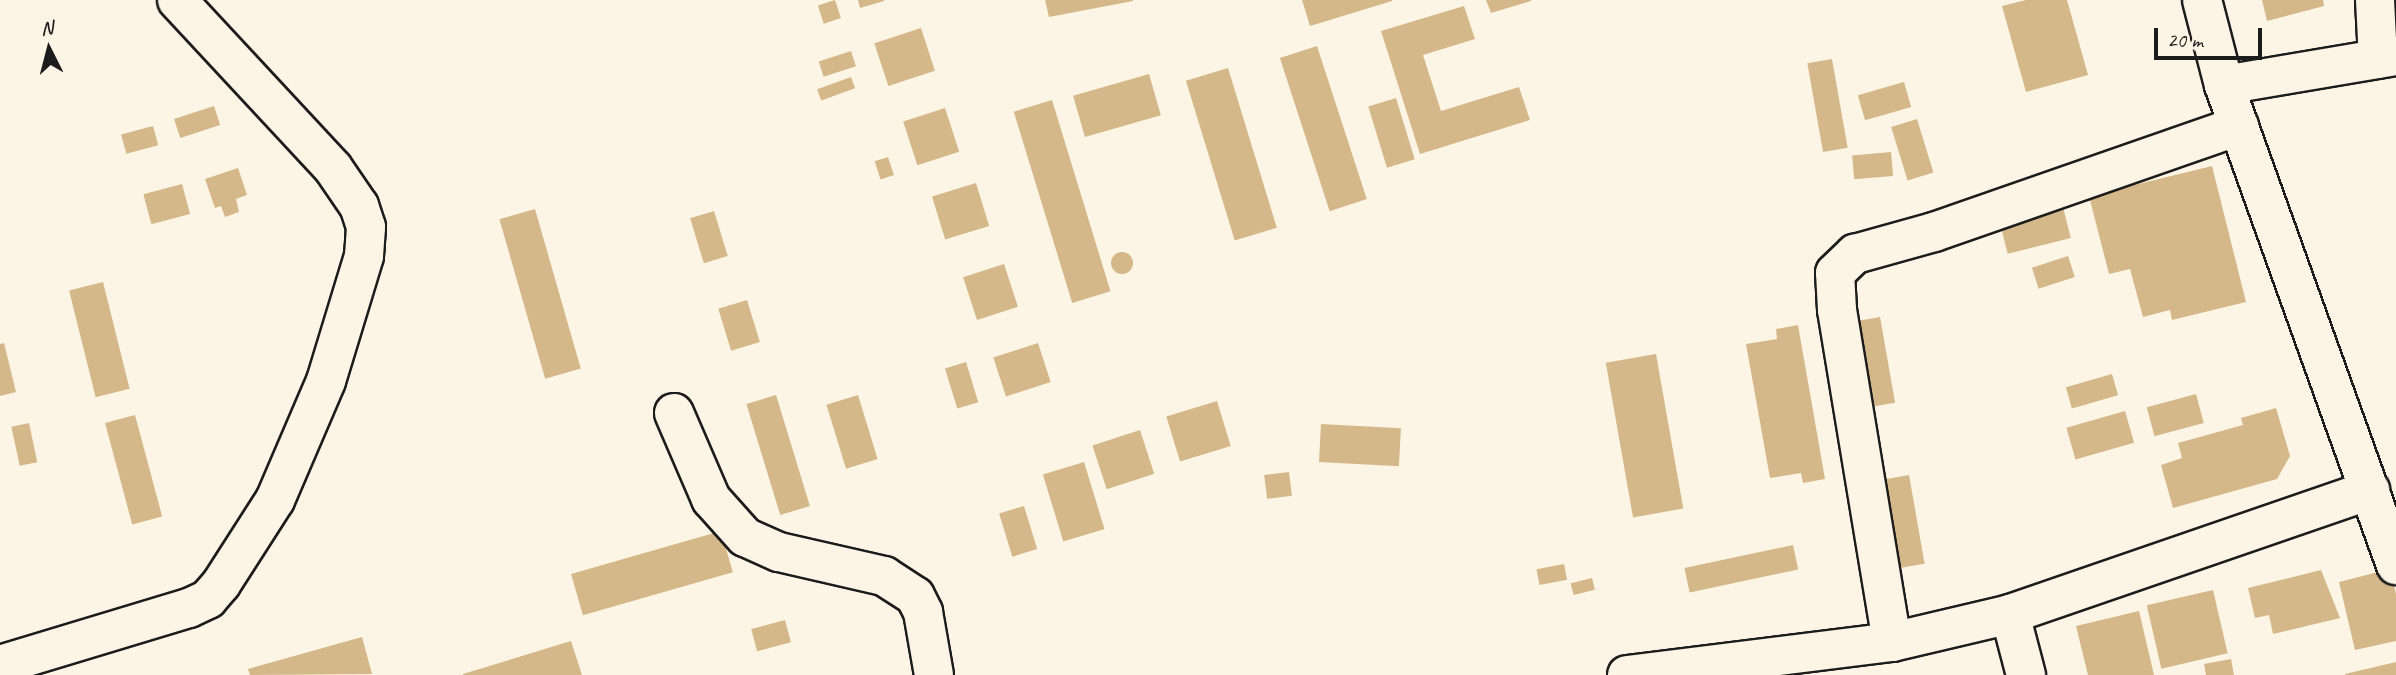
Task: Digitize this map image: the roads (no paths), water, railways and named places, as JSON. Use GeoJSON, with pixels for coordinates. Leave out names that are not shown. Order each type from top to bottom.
{"type":"FeatureCollection","features":[{"type":"Feature","properties":{"kind":"street"},"geometry":{"type":"LineString","coordinates":[[0,665],[189,608],[208,598],[275,500],[326,381],[364,256],[366,227],[359,206],[333,169],[177,0]]}},
{"type":"Feature","properties":{"kind":"street"},"geometry":{"type":"LineString","coordinates":[[2202,0],[2224,85],[2239,126],[2383,488],[2396,565]]}},
{"type":"Feature","properties":{"kind":"street"},"geometry":{"type":"LineString","coordinates":[[2224,85],[2387,57],[2375,0]]}},
{"type":"Feature","properties":{"kind":"street"},"geometry":{"type":"LineString","coordinates":[[1892,642],[1837,310],[1835,273],[1854,254],[1934,232],[2239,126]]}},
{"type":"Feature","properties":{"kind":"street"},"geometry":{"type":"LineString","coordinates":[[674,413],[711,499],[745,537],[779,552],[884,576],[915,596],[923,612],[934,675]]}},
{"type":"Feature","properties":{"kind":"street"},"geometry":{"type":"LineString","coordinates":[[1627,675],[1892,642],[2010,614],[2383,488]]}},
{"type":"Feature","properties":{"kind":"street"},"geometry":{"type":"LineString","coordinates":[[2010,614],[2026,675]]}}]}
